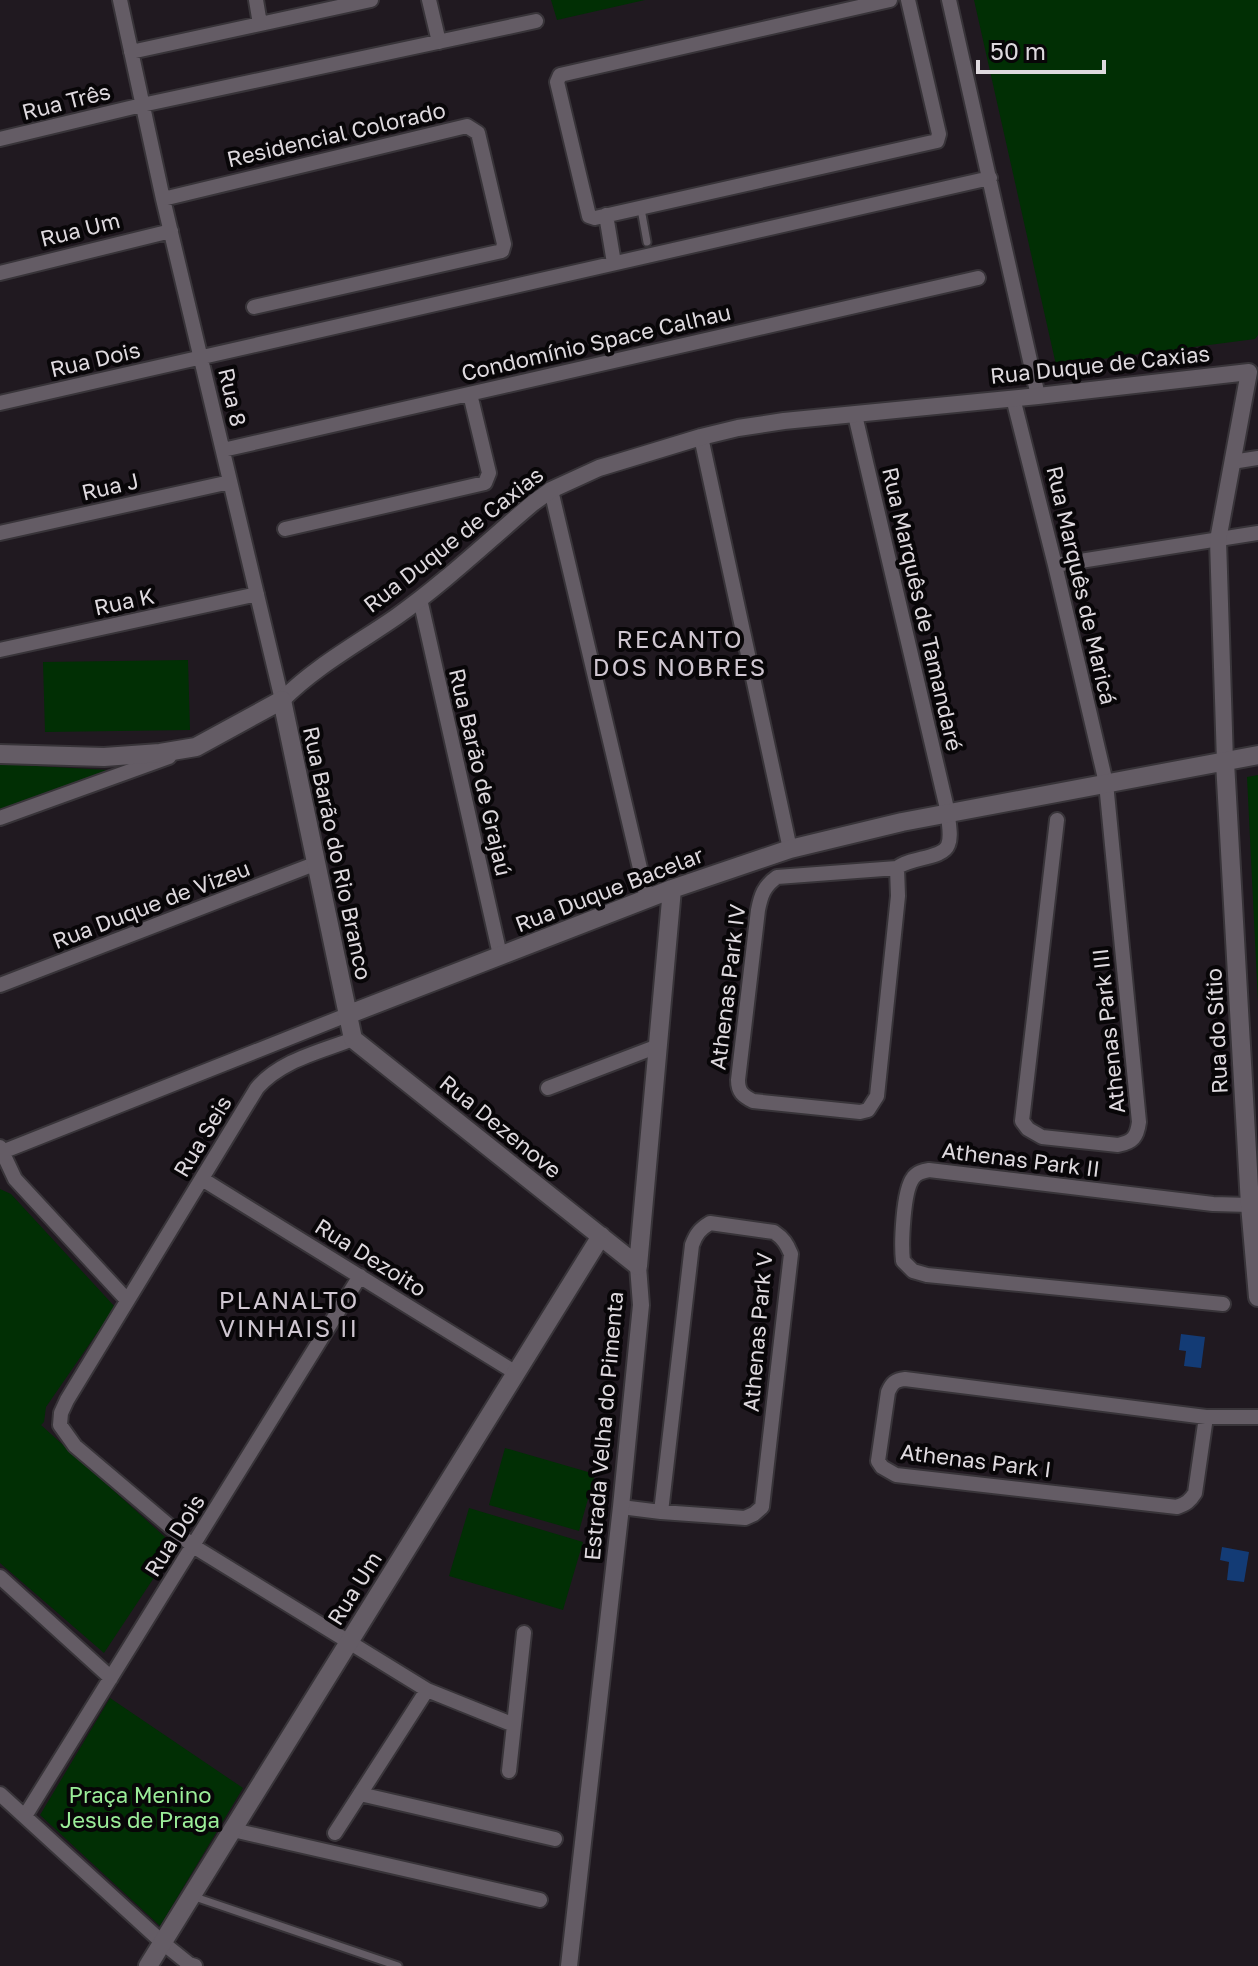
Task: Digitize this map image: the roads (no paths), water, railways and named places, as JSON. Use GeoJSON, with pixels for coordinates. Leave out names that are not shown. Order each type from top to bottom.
{"type":"FeatureCollection","features":[{"type":"Feature","properties":{"kind":"main road","name":"Rua Duque de Caxias"},"geometry":{"type":"LineString","coordinates":[[196,747],[282,700]]}},
{"type":"Feature","properties":{"kind":"main road","name":"Rua Barão do Rio Branco"},"geometry":{"type":"LineString","coordinates":[[282,700],[347,1015]]}},
{"type":"Feature","properties":{"kind":"main road"},"geometry":{"type":"LineString","coordinates":[[0,754],[132,756],[196,747]]}},
{"type":"Feature","properties":{"kind":"main road","name":"Rua Duque Bacelar"},"geometry":{"type":"LineString","coordinates":[[347,1015],[647,898],[790,849],[948,813],[1258,755]]}},
{"type":"Feature","properties":{"kind":"main road","name":"Rua do Sítio"},"geometry":{"type":"LineString","coordinates":[[1225,762],[1258,1297]]}},
{"type":"Feature","properties":{"kind":"main road","name":"Estrada Velha do Pimenta"},"geometry":{"type":"LineString","coordinates":[[638,1266],[672,889]]}},
{"type":"Feature","properties":{"kind":"main road"},"geometry":{"type":"LineString","coordinates":[[347,1015],[353,1039]]}},
{"type":"Feature","properties":{"kind":"main road","name":"Rua Dezenove"},"geometry":{"type":"LineString","coordinates":[[353,1039],[638,1266]]}},
{"type":"Feature","properties":{"kind":"main road","name":"Rua Um"},"geometry":{"type":"LineString","coordinates":[[148,1966],[601,1236]]}},
{"type":"Feature","properties":{"kind":"street","name":"Rua 8"},"geometry":{"type":"LineString","coordinates":[[120,0],[163,199],[282,700]]}},
{"type":"Feature","properties":{"kind":"street"},"geometry":{"type":"LineString","coordinates":[[256,0],[260,24]]}},
{"type":"Feature","properties":{"kind":"street"},"geometry":{"type":"LineString","coordinates":[[131,52],[371,0]]}},
{"type":"Feature","properties":{"kind":"street"},"geometry":{"type":"LineString","coordinates":[[429,0],[439,42]]}},
{"type":"Feature","properties":{"kind":"street"},"geometry":{"type":"LineString","coordinates":[[890,0],[560,75],[557,82],[588,214],[595,218],[937,141],[939,134],[908,0]]}},
{"type":"Feature","properties":{"kind":"street"},"geometry":{"type":"LineString","coordinates":[[949,0],[1038,396]]}},
{"type":"Feature","properties":{"kind":"street","name":"Rua Três"},"geometry":{"type":"LineString","coordinates":[[0,139],[142,105],[536,21]]}},
{"type":"Feature","properties":{"kind":"street","name":"Residencial Colorado"},"geometry":{"type":"LineString","coordinates":[[163,199],[467,126],[478,133],[504,244],[502,251],[254,307]]}},
{"type":"Feature","properties":{"kind":"street","name":"Rua Dois"},"geometry":{"type":"LineString","coordinates":[[0,403],[614,263],[648,248],[990,178]]}},
{"type":"Feature","properties":{"kind":"street"},"geometry":{"type":"LineString","coordinates":[[606,215],[614,263]]}},
{"type":"Feature","properties":{"kind":"street","name":"Rua Um"},"geometry":{"type":"LineString","coordinates":[[0,273],[171,231]]}},
{"type":"Feature","properties":{"kind":"street","name":"Condomínio Space Calhau"},"geometry":{"type":"LineString","coordinates":[[223,450],[978,278]]}},
{"type":"Feature","properties":{"kind":"street"},"geometry":{"type":"LineString","coordinates":[[1225,762],[1218,540],[1232,462],[1255,368]]}},
{"type":"Feature","properties":{"kind":"street","name":"Rua Duque de Caxias"},"geometry":{"type":"LineString","coordinates":[[282,700],[308,675],[420,599],[533,503],[551,490],[599,468],[701,437],[762,424],[1038,396],[1255,368]]}},
{"type":"Feature","properties":{"kind":"street"},"geometry":{"type":"LineString","coordinates":[[285,529],[485,483],[489,473],[470,394]]}},
{"type":"Feature","properties":{"kind":"street","name":"Rua Marquês de Maricá"},"geometry":{"type":"LineString","coordinates":[[1013,398],[1106,783]]}},
{"type":"Feature","properties":{"kind":"street","name":"Rua Marquês de Tamandaré"},"geometry":{"type":"LineString","coordinates":[[855,415],[948,813]]}},
{"type":"Feature","properties":{"kind":"street"},"geometry":{"type":"LineString","coordinates":[[701,437],[790,849]]}},
{"type":"Feature","properties":{"kind":"street"},"geometry":{"type":"LineString","coordinates":[[1232,462],[1258,458]]}},
{"type":"Feature","properties":{"kind":"street","name":"Rua J"},"geometry":{"type":"LineString","coordinates":[[0,533],[230,482]]}},
{"type":"Feature","properties":{"kind":"street"},"geometry":{"type":"LineString","coordinates":[[551,490],[647,898]]}},
{"type":"Feature","properties":{"kind":"street"},"geometry":{"type":"LineString","coordinates":[[1055,565],[1258,533]]}},
{"type":"Feature","properties":{"kind":"street","name":"Rua K"},"geometry":{"type":"LineString","coordinates":[[0,650],[257,594]]}},
{"type":"Feature","properties":{"kind":"street","name":"Rua Barão de Grajaú"},"geometry":{"type":"LineString","coordinates":[[420,599],[500,955]]}},
{"type":"Feature","properties":{"kind":"street","name":"Rua Duque de Caxias"},"geometry":{"type":"LineString","coordinates":[[0,818],[196,747]]}},
{"type":"Feature","properties":{"kind":"street","name":"Athenas Park III"},"geometry":{"type":"LineString","coordinates":[[1057,820],[1022,1121],[1028,1129],[1042,1137],[1118,1145],[1129,1143],[1137,1135],[1139,1122],[1106,783]]}},
{"type":"Feature","properties":{"kind":"street","name":"Athenas Park IV"},"geometry":{"type":"LineString","coordinates":[[897,868],[898,896],[874,1102],[868,1110],[860,1112],[753,1101],[744,1096],[738,1088],[738,1080],[758,910],[766,884],[777,877],[897,868],[903,863],[940,853],[950,842],[948,813]]}},
{"type":"Feature","properties":{"kind":"street","name":"Rua Duque de Vizeu"},"geometry":{"type":"LineString","coordinates":[[0,985],[317,863]]}},
{"type":"Feature","properties":{"kind":"street","name":"Rua Duque Bacelar"},"geometry":{"type":"LineString","coordinates":[[1,1150],[347,1015]]}},
{"type":"Feature","properties":{"kind":"street","name":"Rua Seis"},"geometry":{"type":"LineString","coordinates":[[193,1546],[75,1446],[60,1425],[61,1413],[257,1088],[267,1076],[281,1067],[353,1039]]}},
{"type":"Feature","properties":{"kind":"street"},"geometry":{"type":"LineString","coordinates":[[548,1088],[658,1046]]}},
{"type":"Feature","properties":{"kind":"street"},"geometry":{"type":"LineString","coordinates":[[1,1150],[15,1179],[127,1300]]}},
{"type":"Feature","properties":{"kind":"street","name":"Athenas Park II"},"geometry":{"type":"LineString","coordinates":[[1223,1304],[927,1275],[913,1271],[903,1261],[902,1251],[907,1192],[911,1179],[919,1172],[929,1170],[1213,1204],[1252,1193]]}},
{"type":"Feature","properties":{"kind":"street","name":"Rua Dezoito"},"geometry":{"type":"LineString","coordinates":[[202,1179],[516,1373]]}},
{"type":"Feature","properties":{"kind":"street","name":"Athenas Park V"},"geometry":{"type":"LineString","coordinates":[[621,1507],[661,1512],[745,1518],[762,1507],[791,1254],[788,1245],[774,1232],[710,1223],[696,1234],[692,1245],[661,1512]]}},
{"type":"Feature","properties":{"kind":"street","name":"Estrada Velha do Pimenta"},"geometry":{"type":"LineString","coordinates":[[569,1966],[641,1305],[638,1266]]}},
{"type":"Feature","properties":{"kind":"street","name":"Rua Dois"},"geometry":{"type":"LineString","coordinates":[[25,1816],[360,1276]]}},
{"type":"Feature","properties":{"kind":"street","name":"Athenas Park I"},"geometry":{"type":"LineString","coordinates":[[1206,1417],[1195,1493],[1185,1504],[1177,1507],[896,1475],[878,1461],[888,1392],[892,1383],[905,1379],[1206,1417],[1258,1417]]}},
{"type":"Feature","properties":{"kind":"street"},"geometry":{"type":"LineString","coordinates":[[193,1546],[427,1690],[514,1725]]}},
{"type":"Feature","properties":{"kind":"street"},"geometry":{"type":"LineString","coordinates":[[0,1577],[111,1678]]}},
{"type":"Feature","properties":{"kind":"street"},"geometry":{"type":"LineString","coordinates":[[509,1771],[524,1633]]}},
{"type":"Feature","properties":{"kind":"street"},"geometry":{"type":"LineString","coordinates":[[335,1833],[427,1690]]}},
{"type":"Feature","properties":{"kind":"street"},"geometry":{"type":"LineString","coordinates":[[0,1794],[163,1943],[195,1966]]}},
{"type":"Feature","properties":{"kind":"street"},"geometry":{"type":"LineString","coordinates":[[360,1794],[555,1839]]}},
{"type":"Feature","properties":{"kind":"street"},"geometry":{"type":"LineString","coordinates":[[233,1830],[540,1900]]}},
{"type":"Feature","properties":{"kind":"lane"},"geometry":{"type":"LineString","coordinates":[[641,208],[648,248]]}},
{"type":"Feature","properties":{"kind":"lane"},"geometry":{"type":"LineString","coordinates":[[192,1896],[398,1966]]}},
{"type":"Feature","properties":{"kind":"water"},"geometry":{"type":"Polygon","coordinates":[[[1181,1334],[1205,1337],[1201,1368],[1184,1366],[1186,1351],[1179,1350],[1181,1334]]]}},
{"type":"Feature","properties":{"kind":"water"},"geometry":{"type":"Polygon","coordinates":[[[1222,1547],[1249,1552],[1244,1582],[1227,1580],[1229,1562],[1220,1560],[1222,1547]]]}},
{"type":"Feature","properties":{"kind":"district","name":"RECANTO DOS NOBRES"},"geometry":{"type":"Point","coordinates":[680,652]}},
{"type":"Feature","properties":{"kind":"district","name":"PLANALTO VINHAIS II"},"geometry":{"type":"Point","coordinates":[289,1313]}},
{"type":"Feature","properties":{"kind":"park label","name":"Praça Menino Jesus de Praga"},"geometry":{"type":"Point","coordinates":[140,1806]}}]}
